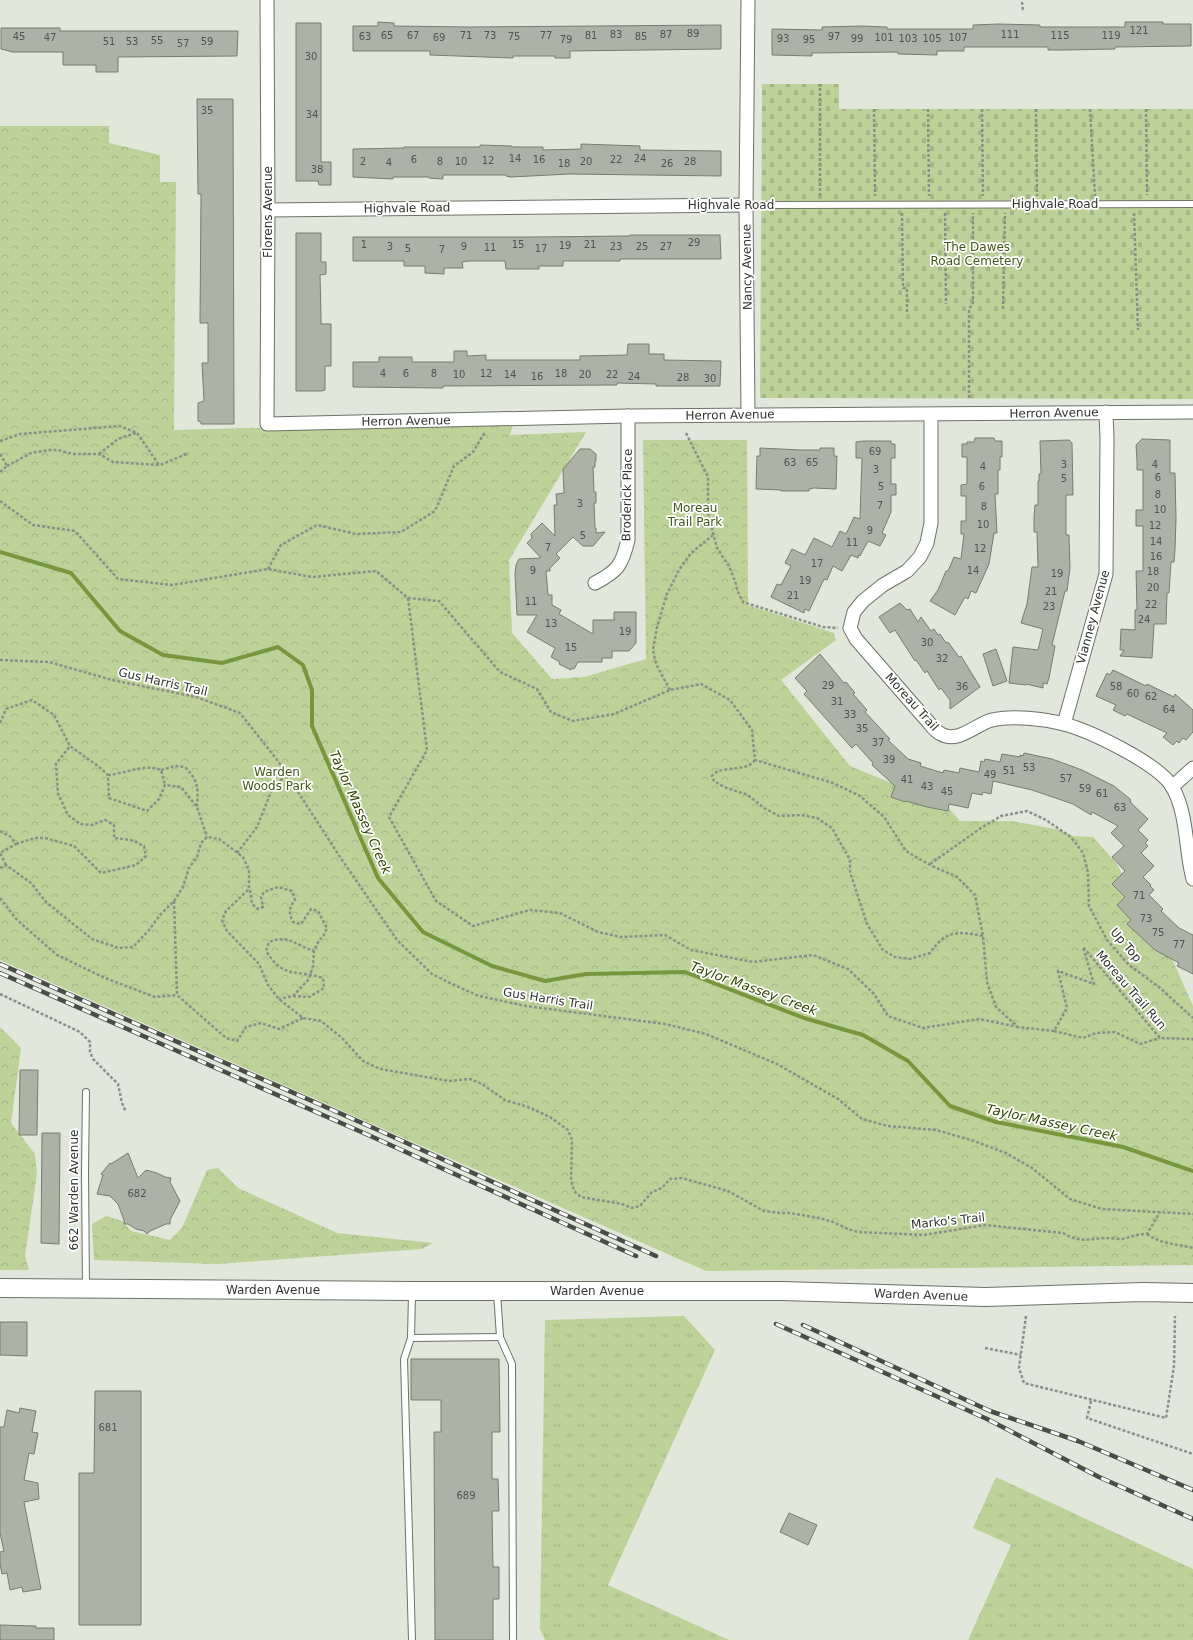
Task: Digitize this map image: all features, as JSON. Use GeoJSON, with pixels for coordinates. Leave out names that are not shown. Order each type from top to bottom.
{"type":"FeatureCollection","features":[{"type":"Feature","properties":{"kind":"main road","name":"Warden Avenue"},"geometry":{"type":"LineString","coordinates":[[0,1288],[412,1291],[782,1291],[985,1297],[1143,1292],[1193,1293]]}},
{"type":"Feature","properties":{"kind":"street","name":"Florens Avenue"},"geometry":{"type":"LineString","coordinates":[[267,0],[267,424]]}},
{"type":"Feature","properties":{"kind":"street","name":"Nancy Avenue"},"geometry":{"type":"LineString","coordinates":[[748,0],[746,205],[748,415]]}},
{"type":"Feature","properties":{"kind":"street","name":"Highvale Road"},"geometry":{"type":"LineString","coordinates":[[268,210],[746,205]]}},
{"type":"Feature","properties":{"kind":"street","name":"Vianney Avenue"},"geometry":{"type":"LineString","coordinates":[[1064,724],[1106,574],[1106,412]]}},
{"type":"Feature","properties":{"kind":"street","name":"Herron Avenue"},"geometry":{"type":"LineString","coordinates":[[267,424],[628,416],[1193,412]]}},
{"type":"Feature","properties":{"kind":"street"},"geometry":{"type":"LineString","coordinates":[[850,628],[854,612],[863,600],[883,585],[907,571],[920,557],[927,543],[931,523],[931,415]]}},
{"type":"Feature","properties":{"kind":"street","name":"Broderick Place"},"geometry":{"type":"LineString","coordinates":[[595,583],[611,575],[623,560],[628,540],[628,416]]}},
{"type":"Feature","properties":{"kind":"street","name":"Moreau Trail"},"geometry":{"type":"LineString","coordinates":[[850,628],[856,639],[868,654],[930,724],[942,735],[956,737],[992,720],[1018,718],[1064,724],[1101,739],[1142,760],[1158,772],[1172,787],[1182,814],[1193,879]]}},
{"type":"Feature","properties":{"kind":"street"},"geometry":{"type":"LineString","coordinates":[[1172,787],[1193,768]]}},
{"type":"Feature","properties":{"kind":"lane","name":"Highvale Road"},"geometry":{"type":"LineString","coordinates":[[746,205],[1193,204]]}},
{"type":"Feature","properties":{"kind":"lane","name":"662 Warden Avenue"},"geometry":{"type":"LineString","coordinates":[[86,1092],[86,1289]]}},
{"type":"Feature","properties":{"kind":"lane"},"geometry":{"type":"LineString","coordinates":[[497,1290],[500,1337],[512,1364],[513,1640]]}},
{"type":"Feature","properties":{"kind":"lane"},"geometry":{"type":"LineString","coordinates":[[412,1291],[411,1338],[404,1359],[412,1640]]}},
{"type":"Feature","properties":{"kind":"lane"},"geometry":{"type":"LineString","coordinates":[[411,1338],[500,1337]]}},
{"type":"Feature","properties":{"kind":"path"},"geometry":{"type":"LineString","coordinates":[[1022,2],[1023,12]]}},
{"type":"Feature","properties":{"kind":"path"},"geometry":{"type":"LineString","coordinates":[[820,84],[820,205]]}},
{"type":"Feature","properties":{"kind":"path"},"geometry":{"type":"LineString","coordinates":[[874,109],[875,205]]}},
{"type":"Feature","properties":{"kind":"path"},"geometry":{"type":"LineString","coordinates":[[928,109],[929,205]]}},
{"type":"Feature","properties":{"kind":"path"},"geometry":{"type":"LineString","coordinates":[[982,109],[983,204]]}},
{"type":"Feature","properties":{"kind":"path"},"geometry":{"type":"LineString","coordinates":[[1036,109],[1037,204]]}},
{"type":"Feature","properties":{"kind":"path"},"geometry":{"type":"LineString","coordinates":[[1090,109],[1096,204]]}},
{"type":"Feature","properties":{"kind":"path"},"geometry":{"type":"LineString","coordinates":[[1146,109],[1147,204]]}},
{"type":"Feature","properties":{"kind":"path"},"geometry":{"type":"LineString","coordinates":[[945,204],[946,304]]}},
{"type":"Feature","properties":{"kind":"path"},"geometry":{"type":"LineString","coordinates":[[969,398],[969,308],[973,303],[973,204]]}},
{"type":"Feature","properties":{"kind":"path"},"geometry":{"type":"LineString","coordinates":[[1003,309],[1005,204]]}},
{"type":"Feature","properties":{"kind":"path"},"geometry":{"type":"LineString","coordinates":[[1134,204],[1138,330]]}},
{"type":"Feature","properties":{"kind":"path"},"geometry":{"type":"LineString","coordinates":[[902,205],[903,288],[907,288],[907,312]]}},
{"type":"Feature","properties":{"kind":"path"},"geometry":{"type":"LineString","coordinates":[[268,569],[281,545],[317,525],[356,534],[401,532],[436,511],[454,466],[474,452],[492,419]]}},
{"type":"Feature","properties":{"kind":"path"},"geometry":{"type":"LineString","coordinates":[[0,440],[20,434],[120,426],[137,433],[160,465]]}},
{"type":"Feature","properties":{"kind":"path"},"geometry":{"type":"LineString","coordinates":[[99,454],[118,439],[137,433]]}},
{"type":"Feature","properties":{"kind":"path"},"geometry":{"type":"LineString","coordinates":[[686,433],[708,477],[708,513],[717,548],[729,566],[743,602],[823,628],[850,628]]}},
{"type":"Feature","properties":{"kind":"path"},"geometry":{"type":"LineString","coordinates":[[0,472],[7,466],[31,453],[49,450],[58,450],[73,454],[99,454],[113,462],[160,465],[189,453]]}},
{"type":"Feature","properties":{"kind":"path"},"geometry":{"type":"LineString","coordinates":[[0,454],[7,466]]}},
{"type":"Feature","properties":{"kind":"path"},"geometry":{"type":"LineString","coordinates":[[0,501],[33,525],[75,531],[118,579],[172,585],[268,569],[312,577],[376,571],[408,598],[439,601],[500,672],[537,689],[551,712],[573,722],[614,714],[670,690],[701,684],[730,700],[752,730],[755,760]]}},
{"type":"Feature","properties":{"kind":"path"},"geometry":{"type":"LineString","coordinates":[[670,690],[656,664],[653,650],[657,627],[667,594],[678,570],[691,553],[713,535]]}},
{"type":"Feature","properties":{"kind":"path"},"geometry":{"type":"LineString","coordinates":[[408,598],[427,750],[388,817],[436,901],[473,926],[530,910],[560,914],[598,932],[621,937],[665,936],[691,950],[753,962],[813,955],[848,969],[874,994],[888,1016],[923,1028],[979,1019],[1018,1027],[1054,1031],[1083,1038],[1096,1033],[1115,1032],[1140,1044],[1160,1038]]}},
{"type":"Feature","properties":{"kind":"path","name":"Gus Harris Trail"},"geometry":{"type":"LineString","coordinates":[[0,660],[49,662],[112,680],[196,696],[240,713],[278,761],[338,854],[397,940],[432,974],[452,984],[479,996],[526,1006],[665,1024],[706,1034],[777,1064],[838,1099],[862,1119],[888,1126],[936,1130],[974,1141],[1006,1153],[1032,1168],[1070,1199],[1102,1209],[1193,1214]]}},
{"type":"Feature","properties":{"kind":"path"},"geometry":{"type":"LineString","coordinates":[[0,723],[6,709],[32,700],[54,715],[70,746],[98,766],[108,776],[109,798],[147,811],[159,799],[165,785],[161,770]]}},
{"type":"Feature","properties":{"kind":"path"},"geometry":{"type":"LineString","coordinates":[[70,746],[56,764],[58,794],[68,815],[80,824],[92,825],[105,820],[114,825],[114,838],[131,840],[144,846],[146,856],[136,865],[101,873],[74,846],[40,838],[35,838],[16,844],[0,853],[6,865],[31,884],[46,902],[92,939],[119,948],[133,947],[174,901],[183,887],[189,868],[197,857],[200,843],[207,837]]}},
{"type":"Feature","properties":{"kind":"path"},"geometry":{"type":"LineString","coordinates":[[755,760],[833,783],[860,796],[884,817],[906,852],[957,877],[975,895],[983,936],[988,982],[996,1007],[1018,1027]]}},
{"type":"Feature","properties":{"kind":"path"},"geometry":{"type":"LineString","coordinates":[[755,760],[748,766],[714,773],[712,776],[714,781],[748,795],[764,808],[779,816],[802,815],[817,818],[832,828],[850,860],[850,872],[867,924],[883,950],[895,957],[910,959],[930,953],[938,941],[949,935],[962,932],[983,936]]}},
{"type":"Feature","properties":{"kind":"path"},"geometry":{"type":"LineString","coordinates":[[108,776],[141,768],[154,767],[161,770],[174,766],[185,767],[194,777],[198,790],[197,807]]}},
{"type":"Feature","properties":{"kind":"path"},"geometry":{"type":"LineString","coordinates":[[237,852],[257,827],[271,792],[286,774]]}},
{"type":"Feature","properties":{"kind":"path"},"geometry":{"type":"LineString","coordinates":[[165,785],[181,787],[197,807],[207,837]]}},
{"type":"Feature","properties":{"kind":"path","name":"Up Top"},"geometry":{"type":"LineString","coordinates":[[930,864],[980,828],[1001,816],[1027,811],[1046,820],[1071,837],[1083,853],[1088,872],[1089,906],[1107,940],[1129,964],[1159,987],[1193,1018]]}},
{"type":"Feature","properties":{"kind":"path"},"geometry":{"type":"LineString","coordinates":[[0,831],[11,837],[16,844]]}},
{"type":"Feature","properties":{"kind":"path"},"geometry":{"type":"LineString","coordinates":[[207,837],[219,839],[243,858],[249,870],[249,889],[252,904],[258,909],[263,907],[261,897],[264,892],[278,886],[292,892],[295,900],[290,907],[289,914],[293,922],[301,924],[311,909],[318,911],[326,928],[323,937],[319,940],[314,951],[313,966],[309,979],[293,996]]}},
{"type":"Feature","properties":{"kind":"path"},"geometry":{"type":"LineString","coordinates":[[0,868],[6,865]]}},
{"type":"Feature","properties":{"kind":"path","name":"Marko's Trail"},"geometry":{"type":"LineString","coordinates":[[249,889],[226,911],[222,920],[227,931],[259,964],[268,985],[279,999],[303,1018],[322,1021],[342,1038],[363,1061],[380,1069],[449,1081],[470,1079],[482,1084],[505,1100],[528,1107],[550,1118],[568,1130],[572,1140],[571,1180],[574,1191],[581,1197],[622,1204],[632,1208],[640,1206],[652,1192],[662,1188],[670,1179],[682,1178],[728,1191],[764,1211],[781,1214],[790,1213],[819,1218],[858,1232],[924,1235],[985,1225],[1064,1233],[1073,1240],[1107,1238],[1122,1239],[1139,1234],[1147,1234]]}},
{"type":"Feature","properties":{"kind":"path"},"geometry":{"type":"LineString","coordinates":[[0,898],[17,920],[57,955],[105,978],[155,997],[178,995]]}},
{"type":"Feature","properties":{"kind":"path"},"geometry":{"type":"LineString","coordinates":[[174,901],[178,995],[226,1038],[238,1041],[246,1027],[260,1023],[279,1029],[303,1018]]}},
{"type":"Feature","properties":{"kind":"path"},"geometry":{"type":"LineString","coordinates":[[279,999],[293,996],[309,997],[324,988],[323,978],[310,974],[285,971],[271,960],[266,951],[269,942],[287,939],[314,951]]}},
{"type":"Feature","properties":{"kind":"path","name":"Moreau Trail Run"},"geometry":{"type":"LineString","coordinates":[[1054,1031],[1067,1008],[1058,971],[1094,984],[1083,948],[1160,1038],[1193,1039]]}},
{"type":"Feature","properties":{"kind":"path"},"geometry":{"type":"LineString","coordinates":[[0,994],[80,1032],[90,1042],[90,1052],[93,1059],[118,1084],[122,1103],[126,1112]]}},
{"type":"Feature","properties":{"kind":"path"},"geometry":{"type":"LineString","coordinates":[[1160,1212],[1147,1234],[1153,1239],[1162,1242],[1193,1248]]}},
{"type":"Feature","properties":{"kind":"path"},"geometry":{"type":"LineString","coordinates":[[1026,1316],[1019,1368],[1024,1383],[1091,1401],[1166,1418],[1174,1366],[1175,1316]]}},
{"type":"Feature","properties":{"kind":"path"},"geometry":{"type":"LineString","coordinates":[[985,1348],[1021,1355]]}},
{"type":"Feature","properties":{"kind":"path"},"geometry":{"type":"LineString","coordinates":[[1091,1401],[1087,1418],[1193,1454]]}},
{"type":"Feature","properties":{"kind":"green space","name":"The Dawes Road Cemetery"},"geometry":{"type":"Polygon","coordinates":[[[762,84],[839,84],[839,109],[1193,109],[1193,399],[760,398],[762,84]]]}},
{"type":"Feature","properties":{"kind":"green space","name":"Warden Woods Park"},"geometry":{"type":"Polygon","coordinates":[[[0,126],[109,126],[109,143],[160,155],[160,182],[176,182],[174,430],[514,421],[510,435],[586,432],[509,560],[512,633],[552,679],[584,677],[646,659],[643,440],[747,440],[748,605],[834,633],[836,640],[781,680],[850,766],[947,806],[960,821],[1012,821],[1060,830],[1072,836],[1093,837],[1116,863],[1173,961],[1193,1006],[1193,1265],[706,1271],[0,960],[0,126]]]}},
{"type":"Feature","properties":{"kind":"green space"},"geometry":{"type":"Polygon","coordinates":[[[0,1027],[21,1048],[11,1123],[35,1154],[37,1174],[25,1256],[29,1270],[0,1270],[0,1027]]]}},
{"type":"Feature","properties":{"kind":"green space"},"geometry":{"type":"Polygon","coordinates":[[[218,1168],[238,1188],[337,1233],[433,1243],[422,1249],[217,1264],[94,1260],[92,1224],[106,1216],[122,1221],[131,1231],[170,1240],[182,1228],[207,1170],[218,1168]]]}},
{"type":"Feature","properties":{"kind":"green space"},"geometry":{"type":"Polygon","coordinates":[[[684,1316],[715,1350],[608,1585],[729,1640],[545,1640],[540,1629],[545,1320],[684,1316]]]}},
{"type":"Feature","properties":{"kind":"green space"},"geometry":{"type":"Polygon","coordinates":[[[996,1477],[1193,1569],[1193,1640],[968,1640],[1011,1545],[973,1528],[996,1477]]]}},
{"type":"Feature","properties":{"kind":"building"},"geometry":{"type":"Polygon","coordinates":[[[378,22],[394,23],[394,26],[468,27],[721,25],[721,49],[570,51],[570,58],[555,58],[555,56],[513,56],[513,58],[430,55],[430,51],[353,51],[353,26],[378,26],[378,22]]]}},
{"type":"Feature","properties":{"kind":"building"},"geometry":{"type":"Polygon","coordinates":[[[1125,22],[1191,24],[1191,46],[1115,47],[1115,49],[1065,50],[1048,50],[1048,47],[964,47],[964,51],[937,51],[937,55],[898,54],[898,52],[812,53],[812,56],[772,55],[772,29],[822,30],[822,27],[861,26],[887,27],[887,29],[973,29],[973,25],[998,24],[1040,25],[1040,27],[1125,27],[1125,22]]]}},
{"type":"Feature","properties":{"kind":"building"},"geometry":{"type":"Polygon","coordinates":[[[296,23],[321,23],[321,162],[331,162],[331,185],[319,185],[318,181],[296,181],[296,23]]]}},
{"type":"Feature","properties":{"kind":"building"},"geometry":{"type":"Polygon","coordinates":[[[1,28],[60,28],[60,31],[238,31],[237,56],[118,57],[118,72],[96,72],[96,65],[63,65],[63,52],[13,52],[1,49],[1,28]]]}},
{"type":"Feature","properties":{"kind":"building"},"geometry":{"type":"Polygon","coordinates":[[[197,99],[233,99],[234,424],[201,424],[201,422],[198,421],[198,403],[204,401],[202,363],[208,363],[208,323],[200,323],[201,194],[198,194],[197,99]]]}},
{"type":"Feature","properties":{"kind":"building"},"geometry":{"type":"Polygon","coordinates":[[[581,144],[640,146],[640,150],[721,151],[721,176],[570,174],[511,177],[506,175],[443,175],[443,179],[429,177],[393,177],[393,179],[353,177],[353,149],[480,147],[480,145],[543,147],[543,150],[581,149],[581,144]]]}},
{"type":"Feature","properties":{"kind":"building"},"geometry":{"type":"Polygon","coordinates":[[[296,233],[321,233],[321,262],[326,262],[326,274],[320,275],[321,324],[331,324],[331,366],[325,366],[325,390],[321,391],[296,391],[296,233]]]}},
{"type":"Feature","properties":{"kind":"building"},"geometry":{"type":"Polygon","coordinates":[[[720,235],[721,259],[620,259],[620,261],[563,261],[563,266],[539,266],[539,269],[506,269],[505,261],[469,261],[462,262],[463,268],[444,268],[444,274],[425,273],[425,266],[404,266],[404,261],[353,261],[353,237],[530,237],[720,235]]]}},
{"type":"Feature","properties":{"kind":"building"},"geometry":{"type":"Polygon","coordinates":[[[628,344],[649,344],[649,354],[664,354],[664,360],[721,361],[720,386],[656,386],[656,384],[617,383],[617,385],[443,386],[443,388],[353,387],[353,362],[379,362],[379,357],[412,357],[412,362],[454,362],[454,351],[467,351],[467,356],[486,355],[486,360],[580,360],[580,356],[627,355],[628,344]]]}},
{"type":"Feature","properties":{"kind":"building"},"geometry":{"type":"Polygon","coordinates":[[[975,438],[994,438],[995,441],[1002,441],[1002,457],[1000,457],[1000,470],[998,470],[998,494],[995,494],[997,533],[994,533],[989,564],[976,593],[971,591],[968,599],[965,597],[955,615],[930,601],[938,590],[954,557],[961,559],[964,534],[961,534],[961,521],[966,521],[966,496],[961,496],[961,485],[967,484],[967,457],[962,457],[962,444],[974,442],[975,438]]]}},
{"type":"Feature","properties":{"kind":"building"},"geometry":{"type":"Polygon","coordinates":[[[1142,439],[1170,440],[1170,473],[1175,473],[1176,519],[1174,562],[1171,562],[1169,593],[1167,593],[1166,624],[1154,624],[1152,658],[1120,656],[1124,650],[1120,650],[1121,629],[1135,630],[1135,610],[1137,610],[1136,571],[1143,571],[1143,526],[1136,526],[1136,510],[1143,510],[1143,470],[1137,470],[1136,445],[1142,439]]]}},
{"type":"Feature","properties":{"kind":"building"},"geometry":{"type":"Polygon","coordinates":[[[1069,440],[1072,443],[1073,495],[1066,495],[1066,535],[1069,535],[1070,568],[1067,591],[1065,591],[1052,645],[1055,646],[1049,678],[1047,684],[1043,683],[1043,688],[1026,684],[1009,683],[1013,647],[1038,650],[1043,629],[1021,623],[1027,604],[1032,567],[1038,567],[1037,532],[1034,532],[1034,517],[1035,505],[1038,505],[1038,481],[1039,474],[1041,474],[1040,441],[1069,440]]]}},
{"type":"Feature","properties":{"kind":"building"},"geometry":{"type":"Polygon","coordinates":[[[891,441],[891,444],[895,444],[895,458],[891,458],[891,484],[896,484],[896,495],[891,495],[891,512],[882,533],[886,535],[880,546],[868,541],[860,556],[859,555],[858,558],[851,555],[842,571],[833,566],[827,580],[824,579],[809,611],[805,609],[804,613],[771,597],[777,584],[781,585],[791,566],[785,563],[792,549],[805,555],[814,538],[832,547],[840,531],[846,534],[854,517],[860,519],[862,458],[856,458],[856,442],[891,441]]]}},
{"type":"Feature","properties":{"kind":"building"},"geometry":{"type":"Polygon","coordinates":[[[760,448],[820,450],[820,448],[834,448],[834,456],[837,456],[836,489],[814,488],[809,489],[809,491],[781,491],[756,489],[757,456],[760,456],[760,448]]]}},
{"type":"Feature","properties":{"kind":"building"},"geometry":{"type":"Polygon","coordinates":[[[580,449],[590,449],[596,454],[595,467],[593,467],[594,492],[596,492],[596,503],[594,503],[595,528],[596,533],[605,532],[593,546],[583,546],[573,537],[556,554],[560,558],[550,568],[550,571],[546,571],[548,595],[552,595],[552,605],[561,610],[559,614],[593,634],[593,620],[614,620],[614,612],[636,612],[636,643],[629,651],[612,651],[612,658],[602,658],[602,662],[578,662],[574,669],[572,668],[571,670],[559,664],[560,662],[551,657],[555,648],[527,632],[537,615],[517,615],[515,574],[516,565],[519,559],[541,558],[527,543],[532,538],[531,534],[542,523],[555,536],[554,505],[557,505],[556,494],[564,493],[563,469],[580,449]]]}},
{"type":"Feature","properties":{"kind":"building"},"geometry":{"type":"Polygon","coordinates":[[[900,603],[907,610],[910,609],[918,622],[921,617],[931,631],[934,629],[938,635],[940,634],[946,643],[948,642],[959,657],[961,656],[980,687],[950,709],[950,700],[941,688],[939,690],[927,671],[925,673],[916,660],[915,661],[895,630],[890,633],[879,617],[900,603]]]}},
{"type":"Feature","properties":{"kind":"building"},"geometry":{"type":"Polygon","coordinates":[[[996,649],[1007,681],[993,686],[983,654],[996,649]]]}},
{"type":"Feature","properties":{"kind":"building"},"geometry":{"type":"Polygon","coordinates":[[[820,654],[844,683],[846,682],[855,693],[853,694],[867,710],[865,712],[890,739],[888,740],[908,759],[921,763],[920,766],[943,773],[944,770],[959,773],[960,768],[979,772],[981,761],[984,762],[985,759],[1000,762],[1002,754],[1020,757],[1020,755],[1023,756],[1024,753],[1052,759],[1082,770],[1114,786],[1130,799],[1131,803],[1148,819],[1138,830],[1148,840],[1145,843],[1148,846],[1141,853],[1154,866],[1143,877],[1154,890],[1149,895],[1163,909],[1161,911],[1179,928],[1193,935],[1193,974],[1177,966],[1179,963],[1155,950],[1127,924],[1131,920],[1117,905],[1125,897],[1112,884],[1125,871],[1112,857],[1124,846],[1111,833],[1118,826],[1092,812],[1091,815],[1073,804],[1032,790],[993,781],[991,794],[983,792],[982,795],[972,793],[968,808],[949,804],[948,811],[905,802],[891,797],[895,786],[872,765],[873,763],[856,744],[852,748],[804,694],[807,691],[795,678],[820,654]]]}},
{"type":"Feature","properties":{"kind":"building"},"geometry":{"type":"Polygon","coordinates":[[[1113,670],[1146,686],[1147,684],[1174,697],[1175,694],[1193,710],[1193,732],[1186,740],[1183,738],[1179,743],[1177,741],[1173,745],[1163,737],[1167,733],[1127,714],[1125,716],[1113,710],[1116,705],[1096,696],[1107,673],[1110,675],[1113,670]]]}},
{"type":"Feature","properties":{"kind":"building"},"geometry":{"type":"Polygon","coordinates":[[[20,1070],[38,1070],[37,1135],[19,1135],[20,1070]]]}},
{"type":"Feature","properties":{"kind":"building"},"geometry":{"type":"Polygon","coordinates":[[[42,1133],[60,1133],[59,1244],[41,1243],[42,1133]]]}},
{"type":"Feature","properties":{"kind":"building"},"geometry":{"type":"Polygon","coordinates":[[[128,1153],[138,1178],[146,1170],[171,1178],[170,1182],[180,1201],[170,1220],[170,1224],[166,1224],[150,1231],[147,1234],[144,1231],[136,1229],[128,1224],[124,1224],[118,1204],[110,1196],[97,1194],[103,1175],[101,1174],[110,1163],[111,1164],[128,1153]]]}},
{"type":"Feature","properties":{"kind":"building"},"geometry":{"type":"Polygon","coordinates":[[[0,1322],[27,1322],[27,1356],[0,1355],[0,1322]]]}},
{"type":"Feature","properties":{"kind":"building"},"geometry":{"type":"Polygon","coordinates":[[[411,1359],[499,1359],[500,1432],[492,1432],[492,1479],[498,1479],[499,1511],[492,1511],[493,1567],[499,1567],[499,1599],[493,1599],[493,1640],[435,1640],[434,1432],[441,1432],[441,1400],[411,1400],[411,1359]]]}},
{"type":"Feature","properties":{"kind":"building"},"geometry":{"type":"Polygon","coordinates":[[[95,1391],[141,1391],[141,1625],[79,1625],[79,1473],[94,1473],[95,1391]]]}},
{"type":"Feature","properties":{"kind":"building"},"geometry":{"type":"Polygon","coordinates":[[[20,1408],[36,1411],[32,1432],[38,1433],[34,1454],[29,1453],[24,1480],[38,1483],[39,1499],[24,1502],[41,1589],[23,1592],[22,1587],[10,1590],[7,1573],[2,1574],[0,1564],[0,1552],[4,1551],[0,1533],[0,1427],[4,1427],[7,1410],[19,1413],[20,1408]]]}},
{"type":"Feature","properties":{"kind":"building"},"geometry":{"type":"Polygon","coordinates":[[[789,1513],[817,1525],[808,1545],[780,1532],[789,1513]]]}},
{"type":"Feature","properties":{"kind":"building"},"geometry":{"type":"Polygon","coordinates":[[[0,1625],[54,1628],[54,1640],[0,1640],[0,1625]]]}},
{"type":"Feature","properties":{"kind":"waterway","name":"Taylor Massey Creek"},"geometry":{"type":"LineString","coordinates":[[0,552],[71,573],[120,631],[163,655],[222,663],[278,647],[303,665],[312,690],[312,726],[378,878],[423,932],[492,966],[545,981],[586,974],[685,972],[804,1018],[863,1035],[908,1061],[950,1106],[996,1122],[1123,1147],[1193,1171]]}},
{"type":"Feature","properties":{"kind":"railway"},"geometry":{"type":"LineString","coordinates":[[0,964],[378,1130],[656,1256]]}},
{"type":"Feature","properties":{"kind":"railway"},"geometry":{"type":"LineString","coordinates":[[0,973],[366,1134],[636,1256]]}},
{"type":"Feature","properties":{"kind":"railway"},"geometry":{"type":"LineString","coordinates":[[776,1324],[987,1419],[1099,1477],[1193,1519]]}},
{"type":"Feature","properties":{"kind":"railway"},"geometry":{"type":"LineString","coordinates":[[803,1325],[990,1411],[1078,1441],[1193,1490]]}},
{"type":"Feature","properties":{"kind":"park label","name":"Moreau Trail Park"},"geometry":{"type":"Point","coordinates":[695,515]}}]}
